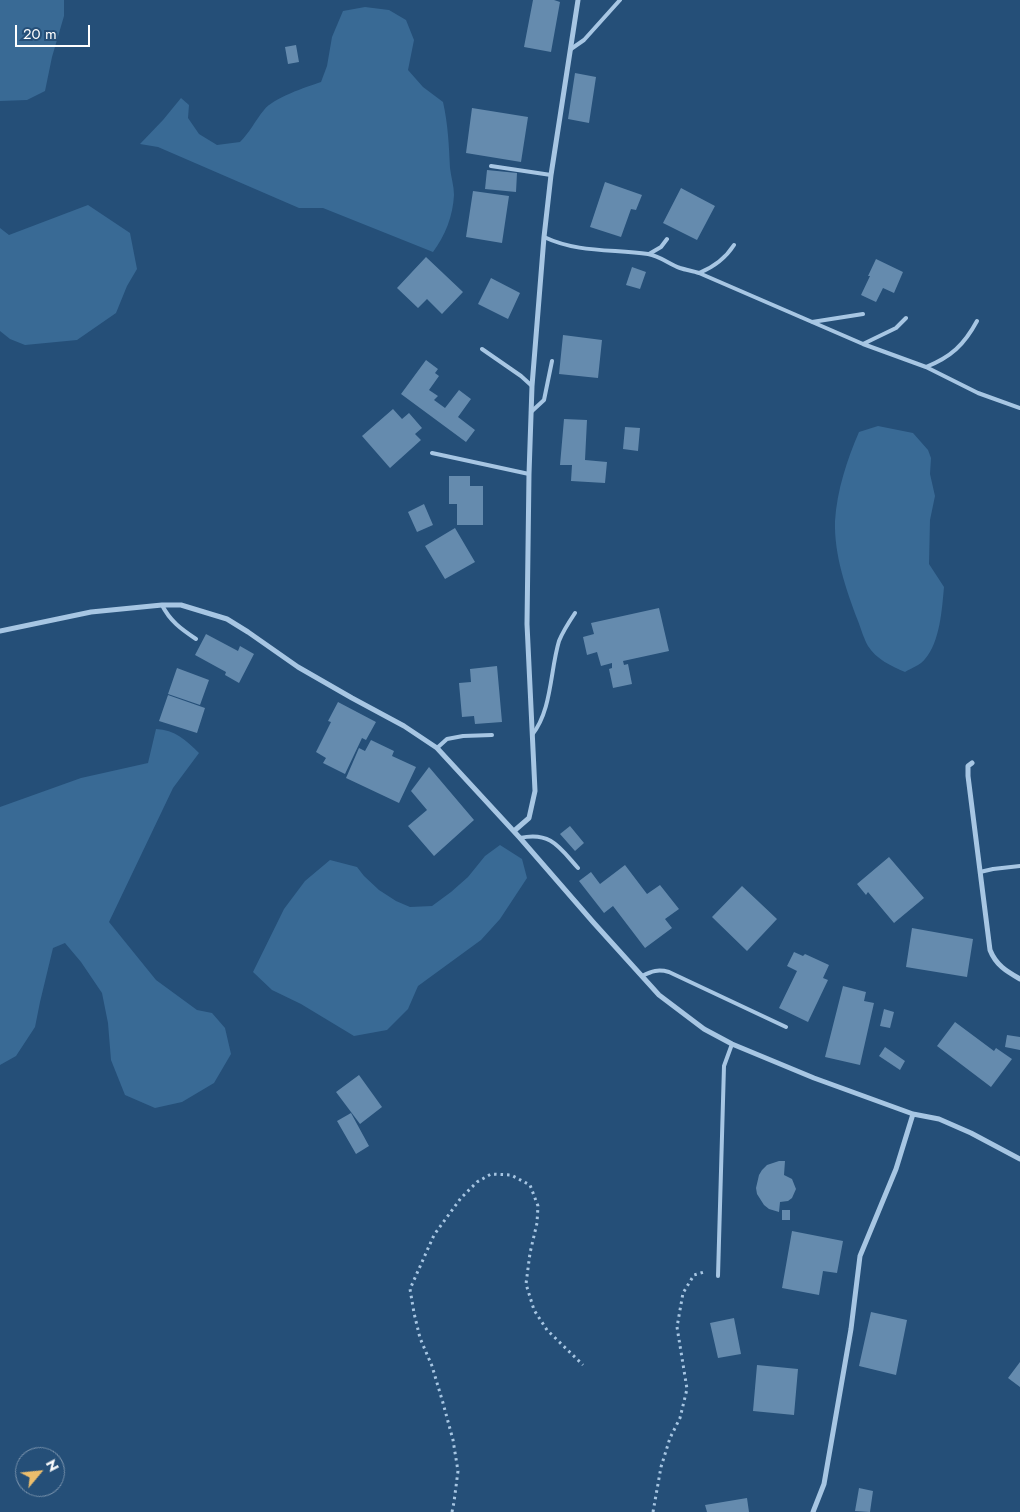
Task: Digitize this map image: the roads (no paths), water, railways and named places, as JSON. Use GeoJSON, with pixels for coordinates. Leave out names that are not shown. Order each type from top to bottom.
{"type":"FeatureCollection","features":[{"type":"Feature","properties":{"kind":"street"},"geometry":{"type":"LineString","coordinates":[[514,831],[529,818],[535,791],[528,624],[529,474],[532,386],[551,175],[578,0]]}},
{"type":"Feature","properties":{"kind":"street"},"geometry":{"type":"LineString","coordinates":[[0,631],[91,612],[162,606],[182,605],[227,619],[298,667],[404,726],[437,748],[514,831],[659,995],[704,1029],[732,1044],[814,1078],[913,1114],[939,1119],[971,1133],[1020,1160]]}},
{"type":"Feature","properties":{"kind":"street"},"geometry":{"type":"LineString","coordinates":[[972,763],[968,766],[968,776],[990,950],[997,964],[1020,980]]}},
{"type":"Feature","properties":{"kind":"street"},"geometry":{"type":"LineString","coordinates":[[813,1512],[826,1474],[851,1329],[860,1256],[896,1170],[913,1114]]}},
{"type":"Feature","properties":{"kind":"lane"},"geometry":{"type":"LineString","coordinates":[[571,49],[584,40],[620,0]]}},
{"type":"Feature","properties":{"kind":"lane"},"geometry":{"type":"LineString","coordinates":[[491,166],[551,175]]}},
{"type":"Feature","properties":{"kind":"lane"},"geometry":{"type":"LineString","coordinates":[[544,237],[576,248],[604,252],[649,254],[679,268],[699,273],[863,344],[926,367],[978,393],[1020,408]]}},
{"type":"Feature","properties":{"kind":"lane"},"geometry":{"type":"LineString","coordinates":[[649,254],[661,246],[667,239]]}},
{"type":"Feature","properties":{"kind":"lane"},"geometry":{"type":"LineString","coordinates":[[699,273],[713,267],[728,254],[734,244]]}},
{"type":"Feature","properties":{"kind":"lane"},"geometry":{"type":"LineString","coordinates":[[812,322],[862,314]]}},
{"type":"Feature","properties":{"kind":"lane"},"geometry":{"type":"LineString","coordinates":[[863,344],[896,328],[906,318]]}},
{"type":"Feature","properties":{"kind":"lane"},"geometry":{"type":"LineString","coordinates":[[926,367],[941,361],[955,351],[969,336],[978,322]]}},
{"type":"Feature","properties":{"kind":"lane"},"geometry":{"type":"LineString","coordinates":[[482,349],[532,386]]}},
{"type":"Feature","properties":{"kind":"lane"},"geometry":{"type":"LineString","coordinates":[[532,412],[544,400],[552,361]]}},
{"type":"Feature","properties":{"kind":"lane"},"geometry":{"type":"LineString","coordinates":[[432,453],[529,474]]}},
{"type":"Feature","properties":{"kind":"lane"},"geometry":{"type":"LineString","coordinates":[[162,606],[167,616],[182,630],[196,638]]}},
{"type":"Feature","properties":{"kind":"lane"},"geometry":{"type":"LineString","coordinates":[[532,735],[539,726],[546,704],[559,643],[574,613]]}},
{"type":"Feature","properties":{"kind":"lane"},"geometry":{"type":"LineString","coordinates":[[437,748],[447,739],[492,735]]}},
{"type":"Feature","properties":{"kind":"lane"},"geometry":{"type":"LineString","coordinates":[[520,838],[528,836],[540,837],[553,841],[578,868]]}},
{"type":"Feature","properties":{"kind":"lane"},"geometry":{"type":"LineString","coordinates":[[980,872],[1020,866]]}},
{"type":"Feature","properties":{"kind":"lane"},"geometry":{"type":"LineString","coordinates":[[642,976],[660,970],[670,972],[786,1027]]}},
{"type":"Feature","properties":{"kind":"lane"},"geometry":{"type":"LineString","coordinates":[[718,1276],[724,1066],[732,1044]]}}]}
